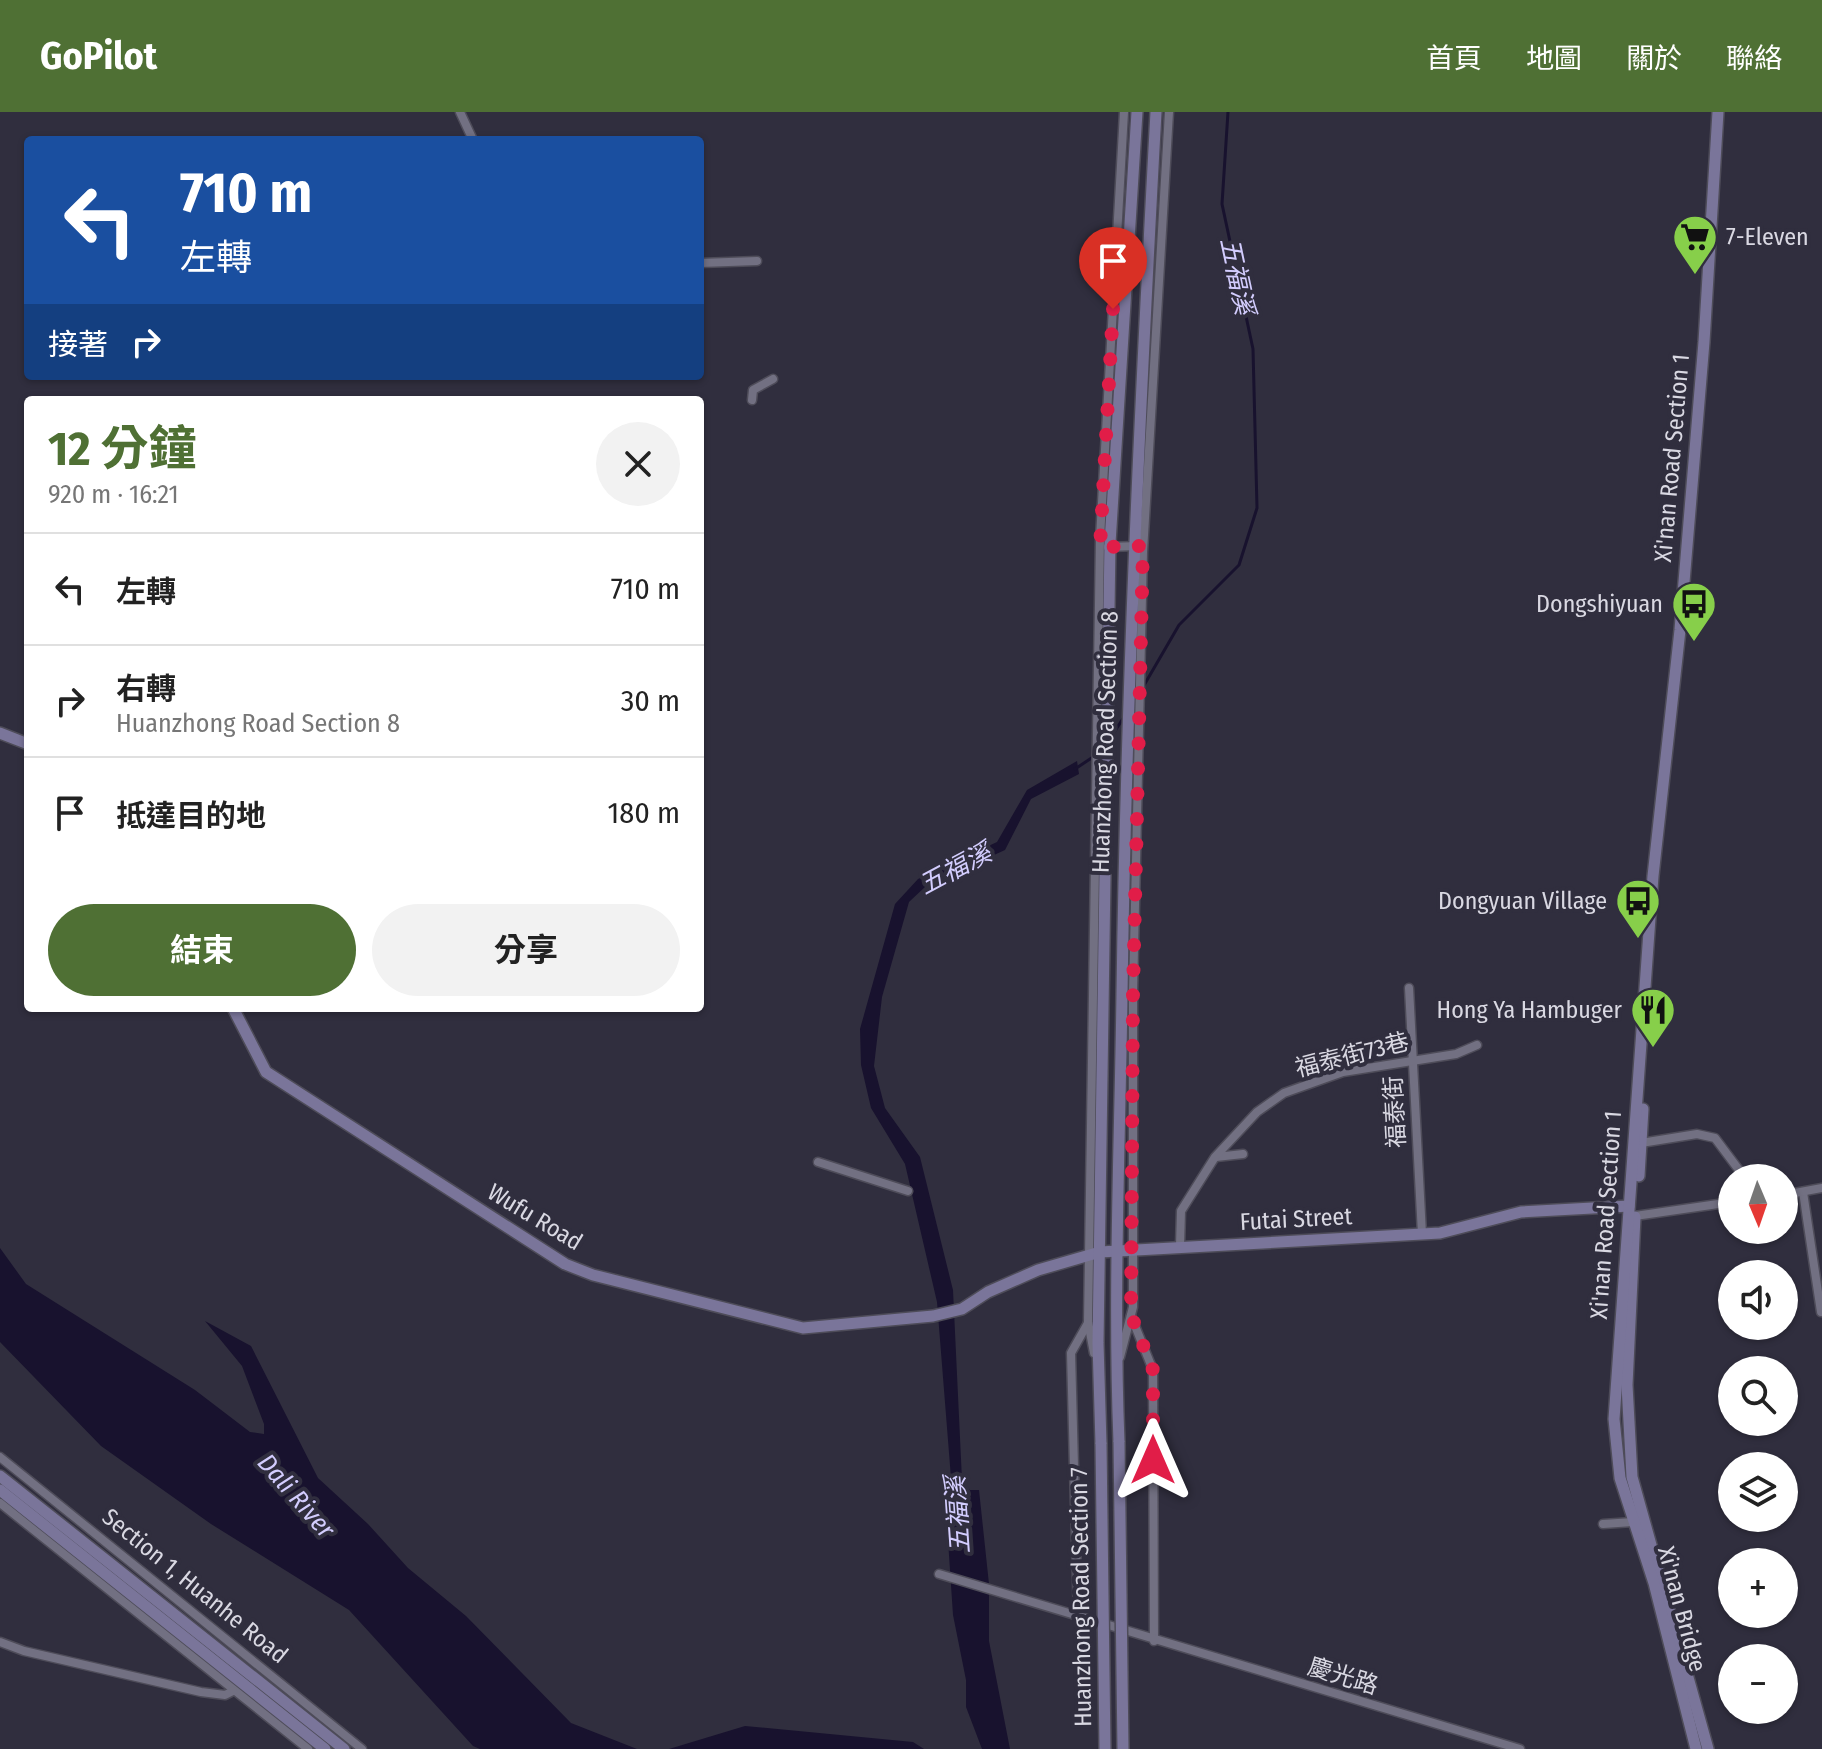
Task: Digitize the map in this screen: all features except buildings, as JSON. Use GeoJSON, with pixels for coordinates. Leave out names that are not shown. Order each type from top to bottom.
{"type":"FeatureCollection","features":[{"type":"Feature","properties":{"kind":"street"},"geometry":{"type":"LineString","coordinates":[[460,112],[471,136]]}},
{"type":"Feature","properties":{"kind":"street","name":"Huanzhong Road Section 8"},"geometry":{"type":"LineString","coordinates":[[1101,1444],[1095,1253],[1101,714],[1124,112]]}},
{"type":"Feature","properties":{"kind":"street","name":"Huanzhong Road Section 8"},"geometry":{"type":"LineString","coordinates":[[1105,547],[1137,112]]}},
{"type":"Feature","properties":{"kind":"street","name":"Huanzhong Road Section 8"},"geometry":{"type":"LineString","coordinates":[[1116,1374],[1131,1315],[1133,711],[1156,112]]}},
{"type":"Feature","properties":{"kind":"street","name":"Huanzhong Road Section 8"},"geometry":{"type":"LineString","coordinates":[[1119,1442],[1116,1374],[1127,743],[1140,661],[1138,546],[1169,112]]}},
{"type":"Feature","properties":{"kind":"street","name":"Xi'nan Road Section 1"},"geometry":{"type":"LineString","coordinates":[[1639,1524],[1628,1419],[1632,1211],[1639,1147],[1652,902],[1680,630],[1704,342],[1718,112]]}},
{"type":"Feature","properties":{"kind":"street"},"geometry":{"type":"LineString","coordinates":[[704,263],[757,261]]}},
{"type":"Feature","properties":{"kind":"street"},"geometry":{"type":"LineString","coordinates":[[752,400],[753,390],[773,379]]}},
{"type":"Feature","properties":{"kind":"street"},"geometry":{"type":"LineString","coordinates":[[1105,547],[1138,546]]}},
{"type":"Feature","properties":{"kind":"street"},"geometry":{"type":"LineString","coordinates":[[0,733],[24,742]]}},
{"type":"Feature","properties":{"kind":"street","name":"福泰街"},"geometry":{"type":"LineString","coordinates":[[1409,988],[1422,1234]]}},
{"type":"Feature","properties":{"kind":"street","name":"Wufu Road"},"geometry":{"type":"LineString","coordinates":[[235,1012],[266,1072],[565,1264],[593,1275],[803,1328],[933,1316],[962,1309]]}},
{"type":"Feature","properties":{"kind":"street","name":"福泰街73巷"},"geometry":{"type":"LineString","coordinates":[[1180,1246],[1181,1211],[1215,1157],[1257,1112],[1284,1093],[1343,1072],[1456,1054],[1477,1045]]}},
{"type":"Feature","properties":{"kind":"street"},"geometry":{"type":"LineString","coordinates":[[1639,1147],[1697,1134],[1715,1138],[1734,1164]]}},
{"type":"Feature","properties":{"kind":"street"},"geometry":{"type":"LineString","coordinates":[[1215,1157],[1243,1154]]}},
{"type":"Feature","properties":{"kind":"street"},"geometry":{"type":"LineString","coordinates":[[818,1162],[908,1191]]}},
{"type":"Feature","properties":{"kind":"street"},"geometry":{"type":"LineString","coordinates":[[1798,1193],[1822,1188]]}},
{"type":"Feature","properties":{"kind":"street"},"geometry":{"type":"LineString","coordinates":[[1803,1192],[1821,1312]]}},
{"type":"Feature","properties":{"kind":"street"},"geometry":{"type":"LineString","coordinates":[[1632,1211],[1718,1203]]}},
{"type":"Feature","properties":{"kind":"street","name":"Futai Street"},"geometry":{"type":"LineString","coordinates":[[962,1309],[988,1292],[1038,1270],[1118,1249],[1283,1244],[1422,1234],[1460,1231],[1521,1212],[1632,1211]]}},
{"type":"Feature","properties":{"kind":"street","name":"Huanzhong Road Section 8"},"geometry":{"type":"LineString","coordinates":[[1095,1253],[1088,1322],[1098,1373]]}},
{"type":"Feature","properties":{"kind":"street","name":"Huanzhong Road Section 8"},"geometry":{"type":"LineString","coordinates":[[1131,1315],[1153,1370],[1154,1641]]}},
{"type":"Feature","properties":{"kind":"street","name":"Huanzhong Road Section 8"},"geometry":{"type":"LineString","coordinates":[[1078,1618],[1071,1353],[1088,1322]]}},
{"type":"Feature","properties":{"kind":"street","name":"Huanzhong Road Section 7"},"geometry":{"type":"LineString","coordinates":[[1119,1442],[1123,1749]]}},
{"type":"Feature","properties":{"kind":"street","name":"Huanzhong Road Section 7"},"geometry":{"type":"LineString","coordinates":[[1101,1444],[1105,1749]]}},
{"type":"Feature","properties":{"kind":"street","name":"Section 1, Huanhe Road"},"geometry":{"type":"LineString","coordinates":[[0,1457],[362,1749]]}},
{"type":"Feature","properties":{"kind":"street","name":"Section 1, Huanhe Road"},"geometry":{"type":"LineString","coordinates":[[0,1476],[344,1749]]}},
{"type":"Feature","properties":{"kind":"street","name":"Section 1, Huanhe Road"},"geometry":{"type":"LineString","coordinates":[[0,1490],[325,1749]]}},
{"type":"Feature","properties":{"kind":"street"},"geometry":{"type":"LineString","coordinates":[[0,1503],[308,1749]]}},
{"type":"Feature","properties":{"kind":"street"},"geometry":{"type":"LineString","coordinates":[[1603,1524],[1639,1524]]}},
{"type":"Feature","properties":{"kind":"street","name":"Xi'nan Bridge"},"geometry":{"type":"LineString","coordinates":[[1639,1524],[1696,1749]]}},
{"type":"Feature","properties":{"kind":"street","name":"Xi'nan Bridge"},"geometry":{"type":"LineString","coordinates":[[1639,1524],[1708,1749]]}},
{"type":"Feature","properties":{"kind":"street","name":"慶光路"},"geometry":{"type":"LineString","coordinates":[[939,1574],[1520,1749]]}},
{"type":"Feature","properties":{"kind":"street"},"geometry":{"type":"LineString","coordinates":[[0,1642],[24,1651],[201,1692],[225,1695],[233,1691]]}},
{"type":"Feature","properties":{"kind":"water"},"geometry":{"type":"Polygon","coordinates":[[[1077,761],[1079,774],[1031,799],[1005,850],[926,886],[909,902],[882,997],[874,1066],[885,1108],[920,1157],[953,1290],[962,1480],[970,1490],[979,1490],[989,1584],[989,1641],[1010,1749],[982,1749],[966,1707],[966,1680],[953,1615],[944,1480],[951,1478],[937,1302],[905,1164],[871,1108],[861,1065],[860,1029],[895,904],[918,879],[997,842],[1027,790],[1077,761]]]}},
{"type":"Feature","properties":{"kind":"water","name":"Dali River"},"geometry":{"type":"Polygon","coordinates":[[[0,1248],[26,1284],[195,1390],[250,1432],[264,1434],[264,1424],[242,1366],[205,1321],[251,1346],[318,1478],[368,1524],[408,1568],[466,1616],[571,1723],[637,1749],[480,1749],[473,1746],[349,1610],[211,1524],[101,1446],[0,1342],[0,1248]]]}},
{"type":"Feature","properties":{"kind":"water"},"geometry":{"type":"Polygon","coordinates":[[[745,1726],[913,1742],[924,1749],[669,1749],[745,1726]]]}},
{"type":"Feature","properties":{"kind":"waterway","name":"五福溪"},"geometry":{"type":"LineString","coordinates":[[1143,687],[1179,625],[1239,565],[1257,508],[1253,349],[1222,204],[1228,112]]}},
{"type":"Feature","properties":{"kind":"waterway","name":"五福溪"},"geometry":{"type":"LineString","coordinates":[[1113,734],[1124,717]]}},
{"type":"Feature","properties":{"kind":"waterway","name":"五福溪"},"geometry":{"type":"LineString","coordinates":[[1075,769],[1096,755]]}},
{"type":"Feature","properties":{"kind":"place","name":"7-Eleven"},"geometry":{"type":"Point","coordinates":[1695,276]}},
{"type":"Feature","properties":{"kind":"place","name":"Dongshiyuan"},"geometry":{"type":"Point","coordinates":[1694,643]}},
{"type":"Feature","properties":{"kind":"place","name":"Dongyuan Village"},"geometry":{"type":"Point","coordinates":[1638,940]}},
{"type":"Feature","properties":{"kind":"place","name":"Hong Ya Hambuger"},"geometry":{"type":"Point","coordinates":[1653,1049]}},
{"type":"Feature","properties":{"kind":"route"},"geometry":{"type":"LineString","coordinates":[[1113,309],[1100,547],[1143,546],[1133,993],[1135,1084],[1131,1315],[1153,1370],[1153,1460]]}}]}
